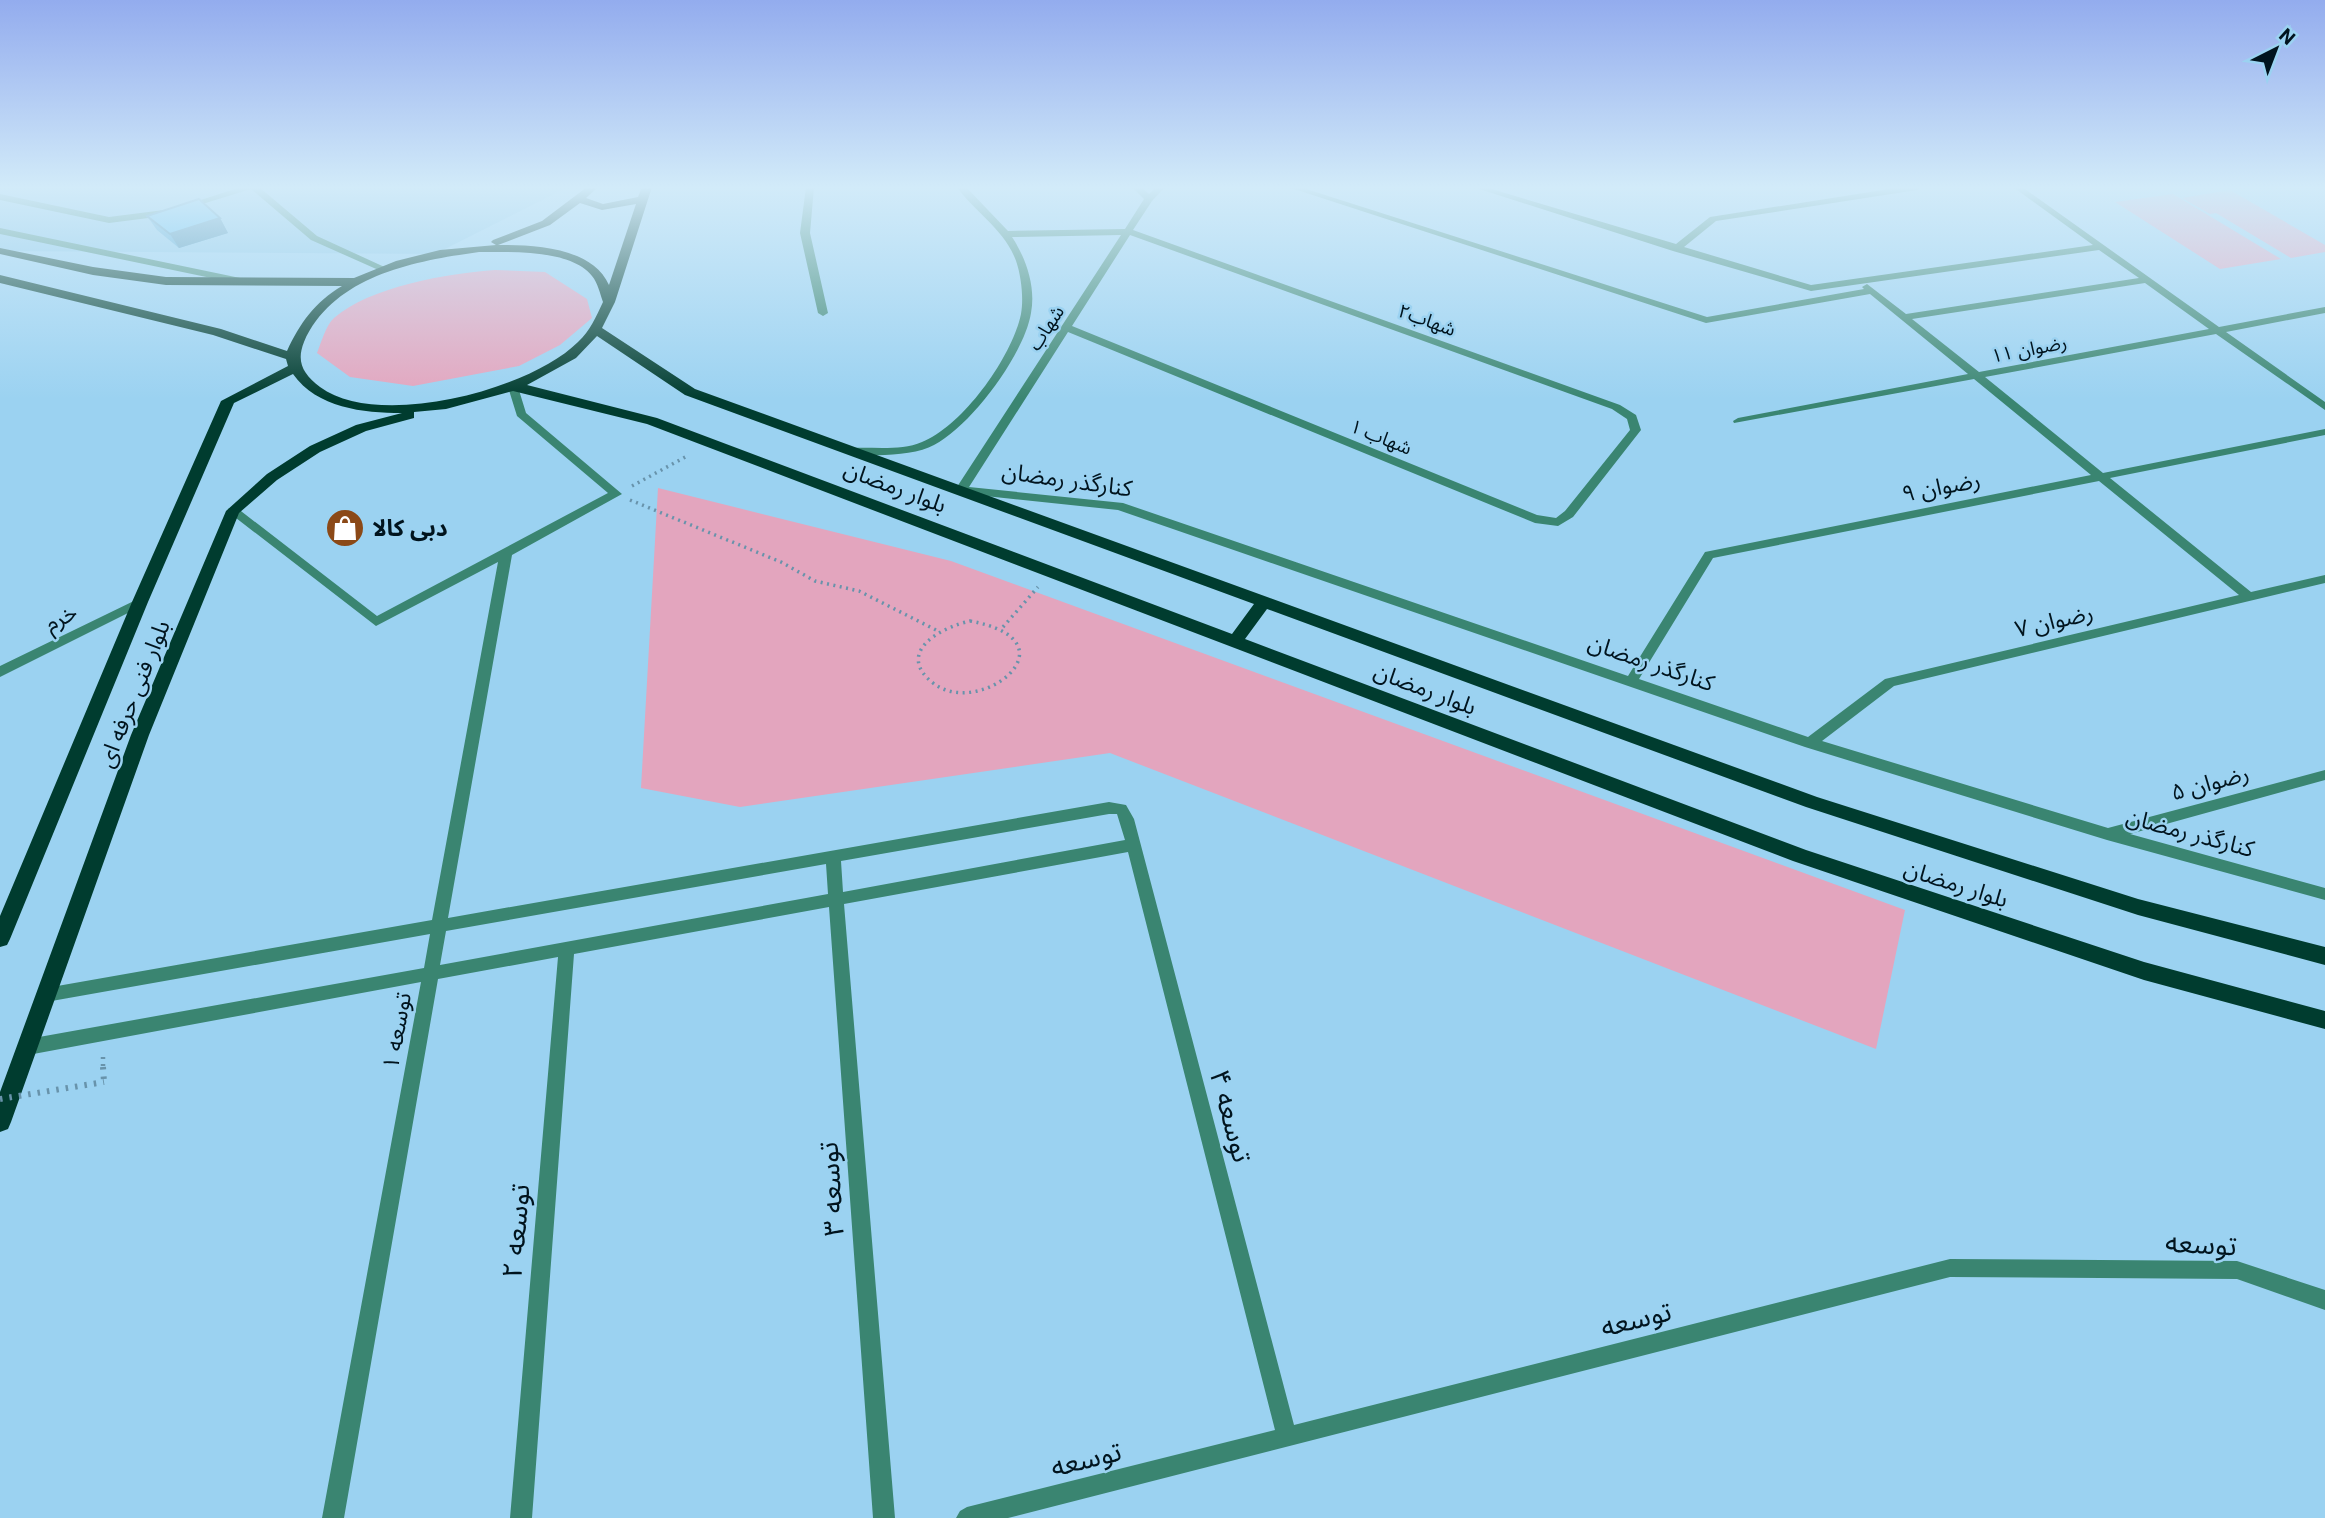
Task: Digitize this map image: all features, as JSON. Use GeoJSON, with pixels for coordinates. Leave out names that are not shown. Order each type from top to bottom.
{"type":"FeatureCollection","features":[{"type":"Feature","properties":{"kind":"main road"},"geometry":{"type":"LineString","coordinates":[[32,258],[93,271],[166,281],[357,282]]}},
{"type":"Feature","properties":{"kind":"main road"},"geometry":{"type":"LineString","coordinates":[[293,363],[299,331],[322,305],[357,282],[423,258]]}},
{"type":"Feature","properties":{"kind":"main road"},"geometry":{"type":"LineString","coordinates":[[571,258],[598,275],[609,302]]}},
{"type":"Feature","properties":{"kind":"main road"},"geometry":{"type":"LineString","coordinates":[[0,279],[217,332],[293,363],[312,389],[345,403],[391,409],[444,405],[513,387],[565,361],[598,331],[624,258]]}},
{"type":"Feature","properties":{"kind":"main road","name":"بلوار رمضان"},"geometry":{"type":"LineString","coordinates":[[598,331],[690,392],[1812,802],[2138,907],[2325,956]]}},
{"type":"Feature","properties":{"kind":"main road","name":"بلوار فنی حرفه ای"},"geometry":{"type":"LineString","coordinates":[[0,939],[140,602],[228,401],[293,363]]}},
{"type":"Feature","properties":{"kind":"main road","name":"بلوار رمضان"},"geometry":{"type":"LineString","coordinates":[[513,387],[652,421],[1236,640],[1800,856],[2144,971],[2325,1020]]}},
{"type":"Feature","properties":{"kind":"main road","name":"بلوار فنی حرفه ای"},"geometry":{"type":"LineString","coordinates":[[0,1122],[140,735],[233,510],[258,485],[347,433],[444,405]]}},
{"type":"Feature","properties":{"kind":"main road"},"geometry":{"type":"LineString","coordinates":[[1236,640],[1265,600]]}},
{"type":"Feature","properties":{"kind":"street"},"geometry":{"type":"LineString","coordinates":[[128,258],[248,283]]}},
{"type":"Feature","properties":{"kind":"street"},"geometry":{"type":"LineString","coordinates":[[359,258],[386,270]]}},
{"type":"Feature","properties":{"kind":"street"},"geometry":{"type":"LineString","coordinates":[[811,258],[823,313]]}},
{"type":"Feature","properties":{"kind":"street"},"geometry":{"type":"LineString","coordinates":[[853,451],[928,444],[960,420],[981,396],[1017,338],[1027,311],[1021,258]]}},
{"type":"Feature","properties":{"kind":"street","name":"شهاب"},"geometry":{"type":"LineString","coordinates":[[961,490],[1113,258]]}},
{"type":"Feature","properties":{"kind":"street","name":"شهاب۲"},"geometry":{"type":"LineString","coordinates":[[1202,258],[1616,407],[1632,417]]}},
{"type":"Feature","properties":{"kind":"street"},"geometry":{"type":"LineString","coordinates":[[1513,258],[1706,320],[1872,291]]}},
{"type":"Feature","properties":{"kind":"street"},"geometry":{"type":"LineString","coordinates":[[1706,258],[1811,288],[2024,258]]}},
{"type":"Feature","properties":{"kind":"street"},"geometry":{"type":"LineString","coordinates":[[2116,258],[2325,407]]}},
{"type":"Feature","properties":{"kind":"street"},"geometry":{"type":"LineString","coordinates":[[1904,317],[2147,280]]}},
{"type":"Feature","properties":{"kind":"street"},"geometry":{"type":"LineString","coordinates":[[1859,281],[2249,597]]}},
{"type":"Feature","properties":{"kind":"street","name":"رضوان ۱۱"},"geometry":{"type":"LineString","coordinates":[[1738,421],[2325,310]]}},
{"type":"Feature","properties":{"kind":"street","name":"شهاب ۱"},"geometry":{"type":"LineString","coordinates":[[1068,328],[1535,519],[1558,522],[1569,514],[1636,430],[1632,417]]}},
{"type":"Feature","properties":{"kind":"street"},"geometry":{"type":"LineString","coordinates":[[233,510],[376,622],[616,494],[521,414],[513,387]]}},
{"type":"Feature","properties":{"kind":"street","name":"رضوان ۹"},"geometry":{"type":"LineString","coordinates":[[1632,680],[1709,555],[2325,432]]}},
{"type":"Feature","properties":{"kind":"street","name":"کنارگذر رمضان"},"geometry":{"type":"LineString","coordinates":[[961,490],[1119,506],[1810,743],[2107,834],[2325,894]]}},
{"type":"Feature","properties":{"kind":"street","name":"توسعه ۱"},"geometry":{"type":"LineString","coordinates":[[333,1518],[506,552]]}},
{"type":"Feature","properties":{"kind":"street","name":"رضوان ۷"},"geometry":{"type":"LineString","coordinates":[[1810,743],[1891,682],[2325,579]]}},
{"type":"Feature","properties":{"kind":"street","name":"خرم"},"geometry":{"type":"LineString","coordinates":[[0,672],[140,602]]}},
{"type":"Feature","properties":{"kind":"street","name":"رضوان ۵"},"geometry":{"type":"LineString","coordinates":[[2107,834],[2325,775]]}},
{"type":"Feature","properties":{"kind":"street","name":"توسعه ۴"},"geometry":{"type":"LineString","coordinates":[[833,856],[1109,807],[1121,810],[1127,818],[1287,1437]]}},
{"type":"Feature","properties":{"kind":"street"},"geometry":{"type":"LineString","coordinates":[[28,1047],[1133,845]]}},
{"type":"Feature","properties":{"kind":"street"},"geometry":{"type":"LineString","coordinates":[[46,995],[833,856]]}},
{"type":"Feature","properties":{"kind":"street","name":"توسعه ۳"},"geometry":{"type":"LineString","coordinates":[[833,856],[884,1518]]}},
{"type":"Feature","properties":{"kind":"street","name":"توسعه ۲"},"geometry":{"type":"LineString","coordinates":[[521,1518],[567,948]]}},
{"type":"Feature","properties":{"kind":"street","name":"توسعه"},"geometry":{"type":"LineString","coordinates":[[967,1518],[1950,1268],[2237,1270],[2325,1300]]}},
{"type":"Feature","properties":{"kind":"path"},"geometry":{"type":"LineString","coordinates":[[616,494],[711,443]]}},
{"type":"Feature","properties":{"kind":"path"},"geometry":{"type":"LineString","coordinates":[[616,494],[781,562],[816,581],[859,591],[937,631]]}},
{"type":"Feature","properties":{"kind":"path"},"geometry":{"type":"LineString","coordinates":[[1003,627],[1053,571]]}},
{"type":"Feature","properties":{"kind":"path"},"geometry":{"type":"LineString","coordinates":[[970,621],[1003,627],[1014,635],[1020,647],[1021,659],[1004,682],[971,693],[937,687],[926,677],[920,666],[920,653],[926,641],[937,631],[970,621]]}},
{"type":"Feature","properties":{"kind":"path"},"geometry":{"type":"LineString","coordinates":[[0,1100],[104,1082]]}},
{"type":"Feature","properties":{"kind":"shaded area"},"geometry":{"type":"Polygon","coordinates":[[[2203,258],[2281,259],[2220,269],[2203,258]]]}},
{"type":"Feature","properties":{"kind":"shaded area"},"geometry":{"type":"Polygon","coordinates":[[[495,270],[545,272],[587,299],[592,318],[560,345],[519,366],[413,386],[350,377],[317,353],[331,321],[349,307],[367,298],[433,278],[495,270]]]}},
{"type":"Feature","properties":{"kind":"shaded area"},"geometry":{"type":"Polygon","coordinates":[[[658,488],[951,561],[1905,910],[1876,1049],[1110,753],[740,807],[641,788],[658,488]]]}},
{"type":"Feature","properties":{"kind":"place","name":"دبی کالا"},"geometry":{"type":"Point","coordinates":[345,528]}}]}
